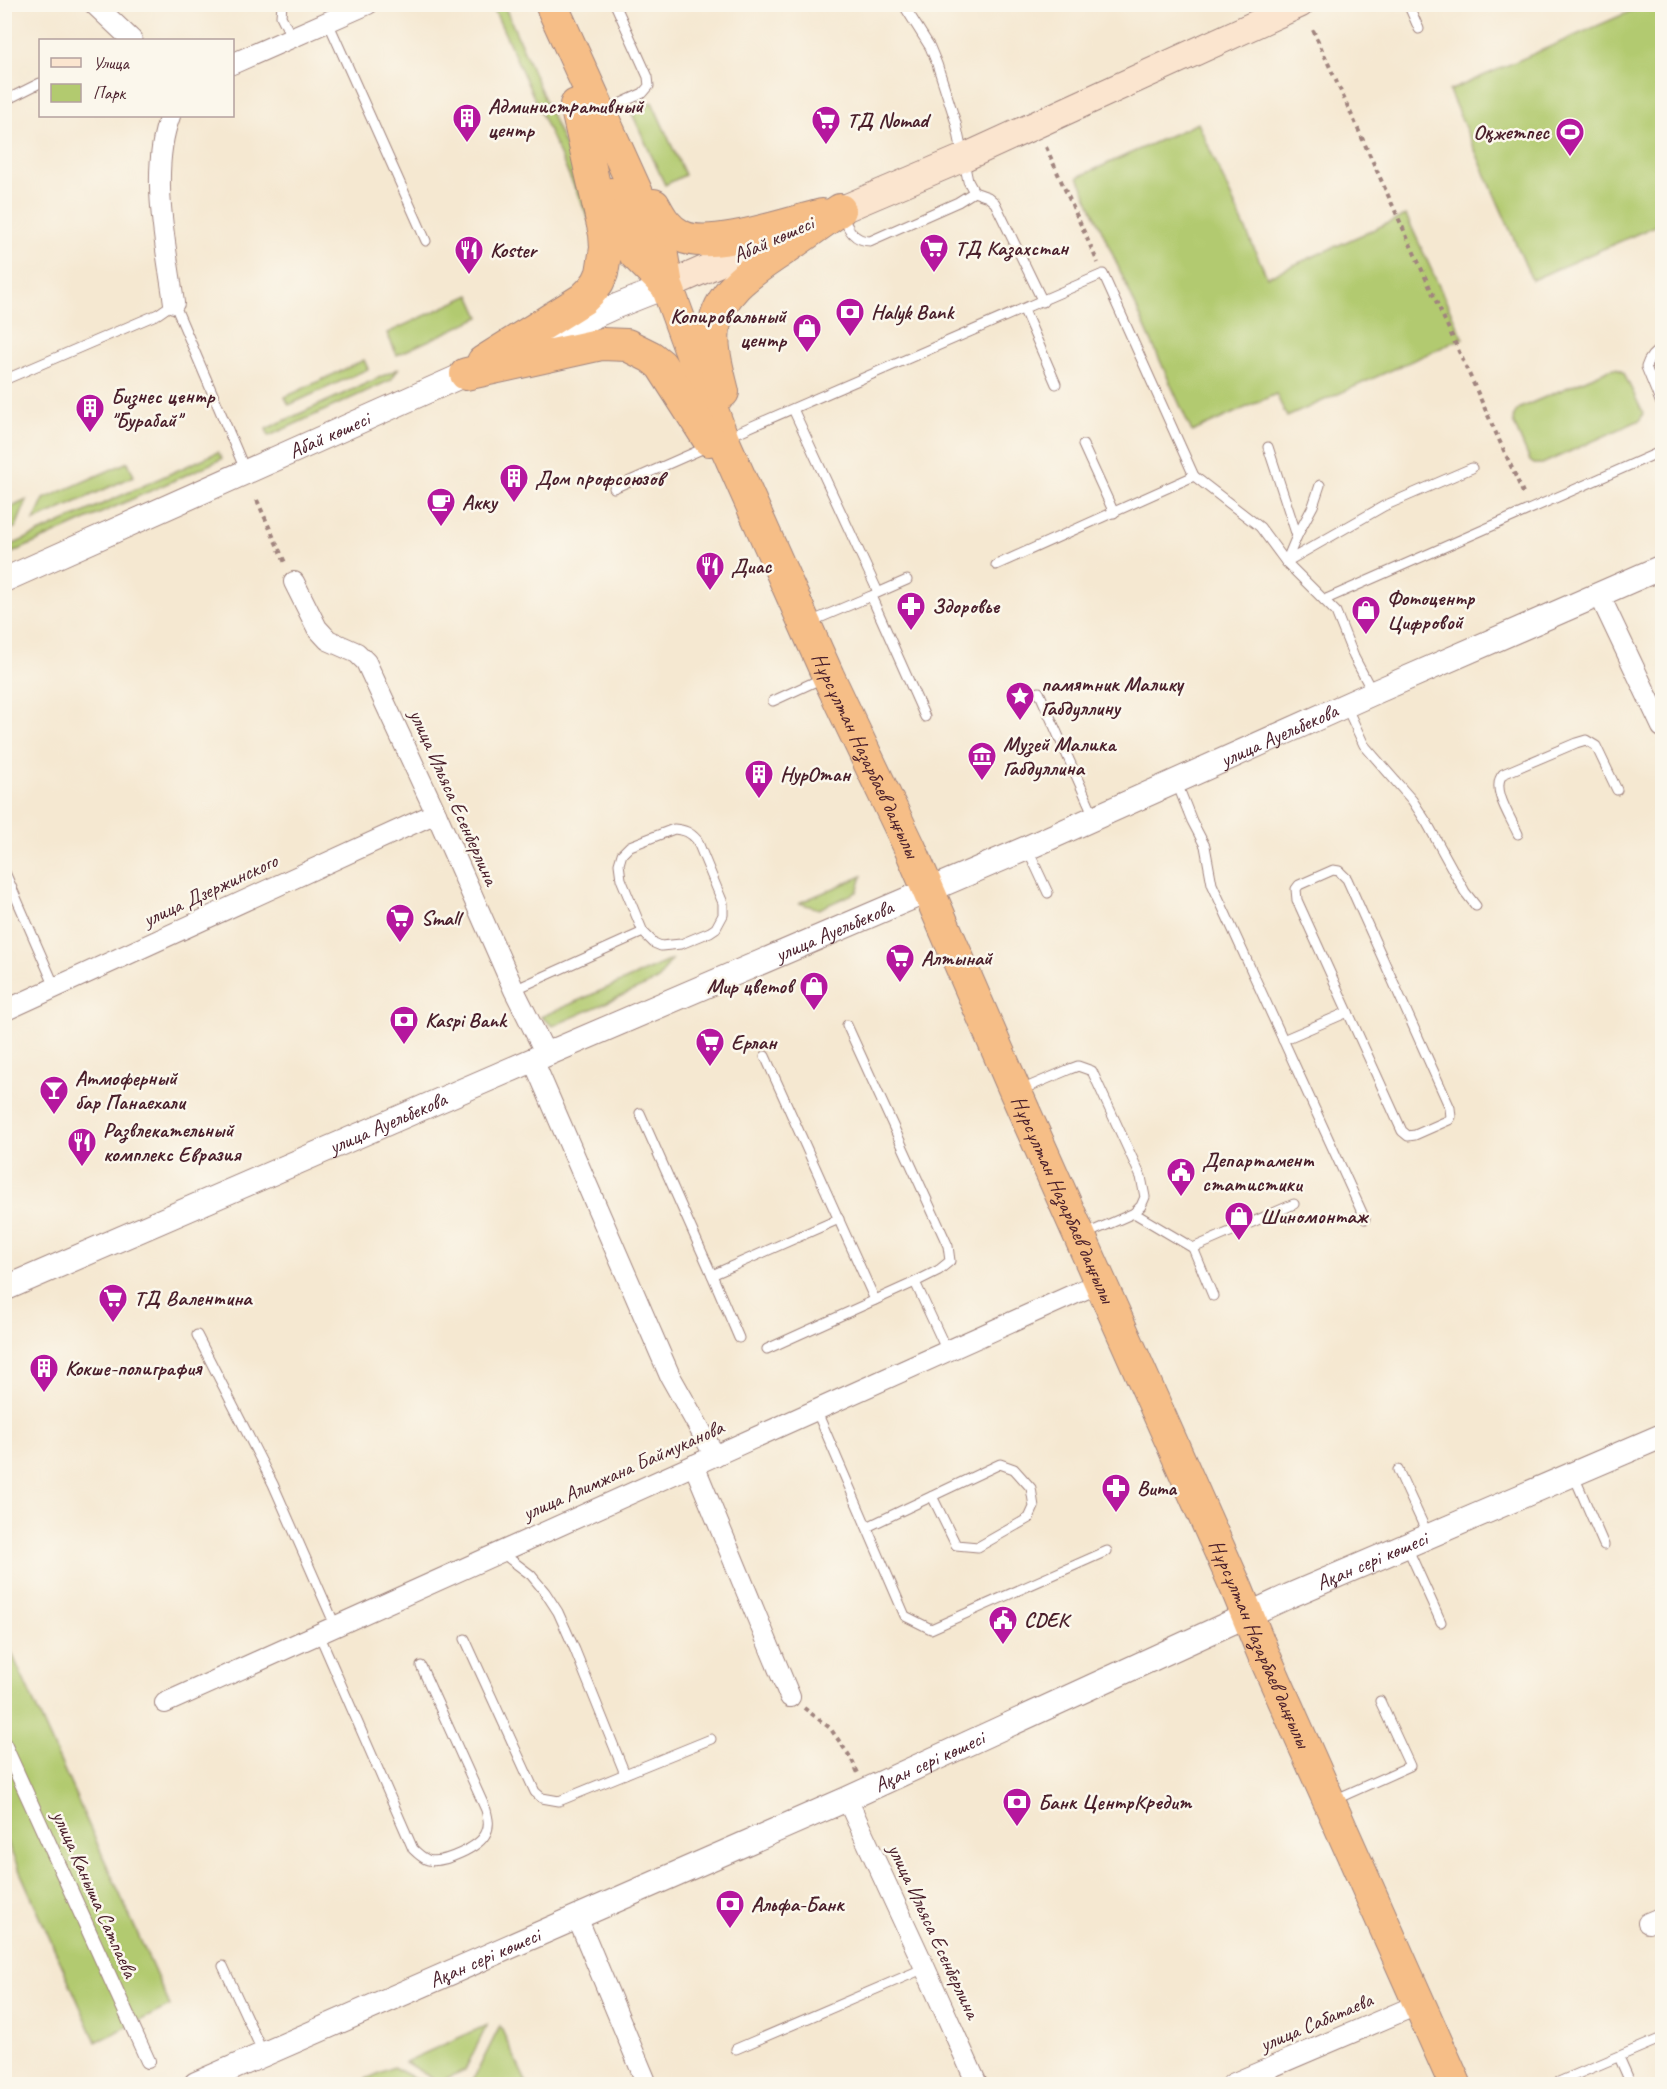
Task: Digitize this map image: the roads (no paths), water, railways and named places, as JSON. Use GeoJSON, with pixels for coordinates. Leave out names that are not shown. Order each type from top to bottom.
{"type":"FeatureCollection","features":[{"type":"Feature","properties":{"kind":"highway"},"geometry":{"type":"LineString","coordinates":[[529,4],[587,109],[664,223],[673,231],[687,239],[700,242],[718,241],[840,210]]}},
{"type":"Feature","properties":{"kind":"highway"},"geometry":{"type":"LineString","coordinates":[[465,374],[584,299],[598,282],[602,273],[606,248],[605,234],[587,109],[550,4]]}},
{"type":"Feature","properties":{"kind":"highway","name":"Нұрсұлтан Назарбаев даңғылы"},"geometry":{"type":"LineString","coordinates":[[587,109],[660,244],[672,299],[723,440],[828,676],[928,890],[1455,2085]]}},
{"type":"Feature","properties":{"kind":"highway"},"geometry":{"type":"LineString","coordinates":[[723,439],[714,350],[714,325],[724,299],[745,276],[840,210]]}},
{"type":"Feature","properties":{"kind":"highway"},"geometry":{"type":"LineString","coordinates":[[465,374],[602,344],[627,345],[651,357],[661,365],[723,439],[755,514]]}},
{"type":"Feature","properties":{"kind":"main road","name":"Абай көшесі"},"geometry":{"type":"LineString","coordinates":[[672,299],[840,210],[963,158],[1293,6]]}},
{"type":"Feature","properties":{"kind":"street"},"geometry":{"type":"LineString","coordinates":[[94,4],[131,39]]}},
{"type":"Feature","properties":{"kind":"street"},"geometry":{"type":"LineString","coordinates":[[234,63],[368,4]]}},
{"type":"Feature","properties":{"kind":"street"},"geometry":{"type":"LineString","coordinates":[[170,117],[162,150],[161,183],[162,211],[174,303]]}},
{"type":"Feature","properties":{"kind":"street","name":"Абай көшесі"},"geometry":{"type":"LineString","coordinates":[[4,580],[614,307],[672,299]]}},
{"type":"Feature","properties":{"kind":"street","name":"улица Ауельбекова"},"geometry":{"type":"LineString","coordinates":[[4,1289],[1027,848],[1662,567]]}},
{"type":"Feature","properties":{"kind":"street","name":"улица Ильяса Есенберлина"},"geometry":{"type":"LineString","coordinates":[[294,582],[317,628],[328,640],[350,649],[366,662],[514,990],[670,1376],[714,1456]]}},
{"type":"Feature","properties":{"kind":"street"},"geometry":{"type":"LineString","coordinates":[[1599,594],[1662,727]]}},
{"type":"Feature","properties":{"kind":"street","name":"улица Дзержинского"},"geometry":{"type":"LineString","coordinates":[[4,1011],[436,813]]}},
{"type":"Feature","properties":{"kind":"street","name":"улица Алимжана Баймуканова"},"geometry":{"type":"LineString","coordinates":[[165,1703],[500,1551],[817,1412],[1101,1282]]}},
{"type":"Feature","properties":{"kind":"street","name":"Ақан сері көшесі"},"geometry":{"type":"LineString","coordinates":[[196,2085],[856,1794],[1247,1615],[1662,1436]]}},
{"type":"Feature","properties":{"kind":"street"},"geometry":{"type":"LineString","coordinates":[[694,1465],[790,1697]]}},
{"type":"Feature","properties":{"kind":"street","name":"улица Каныша Сатпаева"},"geometry":{"type":"LineString","coordinates":[[4,1744],[148,2061]]}},
{"type":"Feature","properties":{"kind":"street","name":"улица Ильяса Есенберлина"},"geometry":{"type":"LineString","coordinates":[[856,1794],[926,1968],[977,2085]]}},
{"type":"Feature","properties":{"kind":"street"},"geometry":{"type":"LineString","coordinates":[[577,1917],[647,2085]]}},
{"type":"Feature","properties":{"kind":"street","name":"улица Сабатаева"},"geometry":{"type":"LineString","coordinates":[[1232,2085],[1419,2004]]}},
{"type":"Feature","properties":{"kind":"lane"},"geometry":{"type":"LineString","coordinates":[[282,4],[281,16],[292,38]]}},
{"type":"Feature","properties":{"kind":"lane"},"geometry":{"type":"LineString","coordinates":[[587,109],[643,93],[649,86],[648,77],[615,4]]}},
{"type":"Feature","properties":{"kind":"lane"},"geometry":{"type":"LineString","coordinates":[[903,4],[938,64],[956,123],[968,182],[974,192],[988,197],[995,203],[1043,302]]}},
{"type":"Feature","properties":{"kind":"lane"},"geometry":{"type":"LineString","coordinates":[[1408,4],[1419,29]]}},
{"type":"Feature","properties":{"kind":"lane"},"geometry":{"type":"LineString","coordinates":[[328,22],[426,241]]}},
{"type":"Feature","properties":{"kind":"lane"},"geometry":{"type":"LineString","coordinates":[[4,101],[39,84]]}},
{"type":"Feature","properties":{"kind":"lane"},"geometry":{"type":"LineString","coordinates":[[840,210],[850,233],[865,241],[870,241],[958,202],[974,192]]}},
{"type":"Feature","properties":{"kind":"lane"},"geometry":{"type":"LineString","coordinates":[[614,488],[1103,274],[1194,476],[1260,527],[1286,562],[1336,612],[1354,657],[1373,693]]}},
{"type":"Feature","properties":{"kind":"lane"},"geometry":{"type":"LineString","coordinates":[[4,380],[158,314],[174,303],[246,472]]}},
{"type":"Feature","properties":{"kind":"lane"},"geometry":{"type":"LineString","coordinates":[[1024,310],[1056,384]]}},
{"type":"Feature","properties":{"kind":"lane"},"geometry":{"type":"LineString","coordinates":[[1662,348],[1653,353],[1646,367],[1662,406]]}},
{"type":"Feature","properties":{"kind":"lane"},"geometry":{"type":"LineString","coordinates":[[793,409],[926,717]]}},
{"type":"Feature","properties":{"kind":"lane"},"geometry":{"type":"LineString","coordinates":[[1083,445],[1114,513]]}},
{"type":"Feature","properties":{"kind":"lane"},"geometry":{"type":"LineString","coordinates":[[1268,447],[1297,536]]}},
{"type":"Feature","properties":{"kind":"lane"},"geometry":{"type":"LineString","coordinates":[[1324,600],[1662,451]]}},
{"type":"Feature","properties":{"kind":"lane"},"geometry":{"type":"LineString","coordinates":[[1286,562],[1384,506],[1472,468]]}},
{"type":"Feature","properties":{"kind":"lane"},"geometry":{"type":"LineString","coordinates":[[996,565],[1194,476]]}},
{"type":"Feature","properties":{"kind":"lane"},"geometry":{"type":"LineString","coordinates":[[1286,562],[1313,506],[1320,485]]}},
{"type":"Feature","properties":{"kind":"lane"},"geometry":{"type":"LineString","coordinates":[[805,624],[907,580]]}},
{"type":"Feature","properties":{"kind":"lane"},"geometry":{"type":"LineString","coordinates":[[773,701],[828,676]]}},
{"type":"Feature","properties":{"kind":"lane"},"geometry":{"type":"LineString","coordinates":[[1039,692],[1095,818]]}},
{"type":"Feature","properties":{"kind":"lane"},"geometry":{"type":"LineString","coordinates":[[1347,706],[1364,745],[1412,800],[1465,892],[1476,906]]}},
{"type":"Feature","properties":{"kind":"lane"},"geometry":{"type":"LineString","coordinates":[[1518,834],[1498,790],[1498,781],[1503,774],[1586,740],[1596,746],[1617,790]]}},
{"type":"Feature","properties":{"kind":"lane"},"geometry":{"type":"LineString","coordinates":[[1176,781],[1192,821],[1206,846],[1212,884],[1365,1219]]}},
{"type":"Feature","properties":{"kind":"lane"},"geometry":{"type":"LineString","coordinates":[[674,828],[692,833],[723,903],[723,915],[716,928],[681,944],[661,946],[654,943],[644,932],[621,879],[619,864],[622,854],[630,846],[674,828]]}},
{"type":"Feature","properties":{"kind":"lane"},"geometry":{"type":"LineString","coordinates":[[1027,848],[1048,893]]}},
{"type":"Feature","properties":{"kind":"lane"},"geometry":{"type":"LineString","coordinates":[[4,870],[55,987]]}},
{"type":"Feature","properties":{"kind":"lane"},"geometry":{"type":"LineString","coordinates":[[1333,870],[1339,871],[1347,879],[1450,1108],[1449,1120],[1415,1136],[1405,1134],[1348,1012],[1295,894],[1296,889],[1304,882],[1333,870]]}},
{"type":"Feature","properties":{"kind":"lane"},"geometry":{"type":"LineString","coordinates":[[514,990],[644,932]]}},
{"type":"Feature","properties":{"kind":"lane"},"geometry":{"type":"LineString","coordinates":[[1283,1040],[1348,1012]]}},
{"type":"Feature","properties":{"kind":"lane"},"geometry":{"type":"LineString","coordinates":[[767,1348],[915,1282],[950,1261],[950,1254],[847,1025]]}},
{"type":"Feature","properties":{"kind":"lane"},"geometry":{"type":"LineString","coordinates":[[765,1056],[875,1300]]}},
{"type":"Feature","properties":{"kind":"lane"},"geometry":{"type":"LineString","coordinates":[[1016,1093],[1078,1066],[1092,1071],[1096,1077],[1144,1187],[1145,1197],[1141,1206],[1134,1213],[1081,1237]]}},
{"type":"Feature","properties":{"kind":"lane"},"geometry":{"type":"LineString","coordinates":[[640,1113],[739,1338]]}},
{"type":"Feature","properties":{"kind":"lane"},"geometry":{"type":"LineString","coordinates":[[1192,1248],[1294,1204]]}},
{"type":"Feature","properties":{"kind":"lane"},"geometry":{"type":"LineString","coordinates":[[1134,1213],[1192,1248],[1213,1296]]}},
{"type":"Feature","properties":{"kind":"lane"},"geometry":{"type":"LineString","coordinates":[[712,1275],[839,1219]]}},
{"type":"Feature","properties":{"kind":"lane"},"geometry":{"type":"LineString","coordinates":[[915,1282],[947,1351]]}},
{"type":"Feature","properties":{"kind":"lane"},"geometry":{"type":"LineString","coordinates":[[197,1335],[273,1484],[413,1849],[429,1860],[439,1861],[474,1847],[488,1831],[489,1821],[421,1666]]}},
{"type":"Feature","properties":{"kind":"lane"},"geometry":{"type":"LineString","coordinates":[[817,1412],[905,1616],[931,1629],[1107,1551]]}},
{"type":"Feature","properties":{"kind":"lane"},"geometry":{"type":"LineString","coordinates":[[867,1527],[932,1496],[1000,1464],[1014,1469],[1031,1488],[1034,1507],[1029,1518],[978,1547],[956,1545],[932,1496]]}},
{"type":"Feature","properties":{"kind":"lane"},"geometry":{"type":"LineString","coordinates":[[1398,1470],[1441,1622]]}},
{"type":"Feature","properties":{"kind":"lane"},"geometry":{"type":"LineString","coordinates":[[1573,1474],[1604,1545]]}},
{"type":"Feature","properties":{"kind":"lane"},"geometry":{"type":"LineString","coordinates":[[500,1551],[531,1575],[546,1592],[558,1612],[625,1774]]}},
{"type":"Feature","properties":{"kind":"lane"},"geometry":{"type":"LineString","coordinates":[[465,1639],[535,1792],[542,1798],[559,1801],[711,1739]]}},
{"type":"Feature","properties":{"kind":"lane"},"geometry":{"type":"LineString","coordinates":[[1329,1803],[1410,1766],[1380,1701]]}},
{"type":"Feature","properties":{"kind":"lane"},"geometry":{"type":"LineString","coordinates":[[223,1966],[264,2055]]}},
{"type":"Feature","properties":{"kind":"lane"},"geometry":{"type":"LineString","coordinates":[[736,2049],[926,1968]]}},
{"type":"Feature","properties":{"kind":"lane"},"geometry":{"type":"LineString","coordinates":[[1554,2085],[1662,2038]]}},
{"type":"Feature","properties":{"kind":"lane"},"geometry":{"type":"LineString","coordinates":[[1619,2057],[1631,2085]]}},
{"type":"Feature","properties":{"kind":"place","name":"Административный центр"},"geometry":{"type":"Point","coordinates":[467,144]}},
{"type":"Feature","properties":{"kind":"place","name":"ТД Nomad"},"geometry":{"type":"Point","coordinates":[826,146]}},
{"type":"Feature","properties":{"kind":"place","name":"Оқжетпес"},"geometry":{"type":"Point","coordinates":[1570,158]}},
{"type":"Feature","properties":{"kind":"place","name":"ТД Казахстан"},"geometry":{"type":"Point","coordinates":[934,274]}},
{"type":"Feature","properties":{"kind":"place","name":"Koster"},"geometry":{"type":"Point","coordinates":[469,276]}},
{"type":"Feature","properties":{"kind":"place","name":"Halyk Bank"},"geometry":{"type":"Point","coordinates":[850,338]}},
{"type":"Feature","properties":{"kind":"place","name":"Копировальный центр"},"geometry":{"type":"Point","coordinates":[807,354]}},
{"type":"Feature","properties":{"kind":"place","name":"Бизнес центр \"Бурабай\""},"geometry":{"type":"Point","coordinates":[90,434]}},
{"type":"Feature","properties":{"kind":"place","name":"Дом профсоюзов"},"geometry":{"type":"Point","coordinates":[514,504]}},
{"type":"Feature","properties":{"kind":"place","name":"Акку"},"geometry":{"type":"Point","coordinates":[441,528]}},
{"type":"Feature","properties":{"kind":"place","name":"Диас"},"geometry":{"type":"Point","coordinates":[710,592]}},
{"type":"Feature","properties":{"kind":"place","name":"Здоровье"},"geometry":{"type":"Point","coordinates":[911,632]}},
{"type":"Feature","properties":{"kind":"place","name":"Фотоцентр Цифровой"},"geometry":{"type":"Point","coordinates":[1366,636]}},
{"type":"Feature","properties":{"kind":"place","name":"памятник Малику Габдуллину"},"geometry":{"type":"Point","coordinates":[1020,722]}},
{"type":"Feature","properties":{"kind":"place","name":"Музей Малика Габдуллина"},"geometry":{"type":"Point","coordinates":[982,782]}},
{"type":"Feature","properties":{"kind":"place","name":"НурОтан"},"geometry":{"type":"Point","coordinates":[759,800]}},
{"type":"Feature","properties":{"kind":"place","name":"Small"},"geometry":{"type":"Point","coordinates":[400,944]}},
{"type":"Feature","properties":{"kind":"place","name":"Алтынай"},"geometry":{"type":"Point","coordinates":[900,984]}},
{"type":"Feature","properties":{"kind":"place","name":"Мир цветов"},"geometry":{"type":"Point","coordinates":[814,1012]}},
{"type":"Feature","properties":{"kind":"place","name":"Kaspi Bank"},"geometry":{"type":"Point","coordinates":[404,1046]}},
{"type":"Feature","properties":{"kind":"place","name":"Ерлан"},"geometry":{"type":"Point","coordinates":[710,1068]}},
{"type":"Feature","properties":{"kind":"place","name":"Атмоферный бар Панаехали"},"geometry":{"type":"Point","coordinates":[54,1116]}},
{"type":"Feature","properties":{"kind":"place","name":"Развлекательный комплекс Евразия"},"geometry":{"type":"Point","coordinates":[82,1168]}},
{"type":"Feature","properties":{"kind":"place","name":"Департамент статистики"},"geometry":{"type":"Point","coordinates":[1181,1198]}},
{"type":"Feature","properties":{"kind":"place","name":"Шиномонтаж"},"geometry":{"type":"Point","coordinates":[1239,1242]}},
{"type":"Feature","properties":{"kind":"place","name":"ТД Валентина"},"geometry":{"type":"Point","coordinates":[113,1324]}},
{"type":"Feature","properties":{"kind":"place","name":"Кокше-полиграфия"},"geometry":{"type":"Point","coordinates":[44,1394]}},
{"type":"Feature","properties":{"kind":"place","name":"Вита"},"geometry":{"type":"Point","coordinates":[1116,1514]}},
{"type":"Feature","properties":{"kind":"place","name":"CDEK"},"geometry":{"type":"Point","coordinates":[1003,1646]}},
{"type":"Feature","properties":{"kind":"place","name":"Банк ЦентрКредит"},"geometry":{"type":"Point","coordinates":[1017,1828]}},
{"type":"Feature","properties":{"kind":"place","name":"Альфа-Банк"},"geometry":{"type":"Point","coordinates":[730,1930]}}]}
